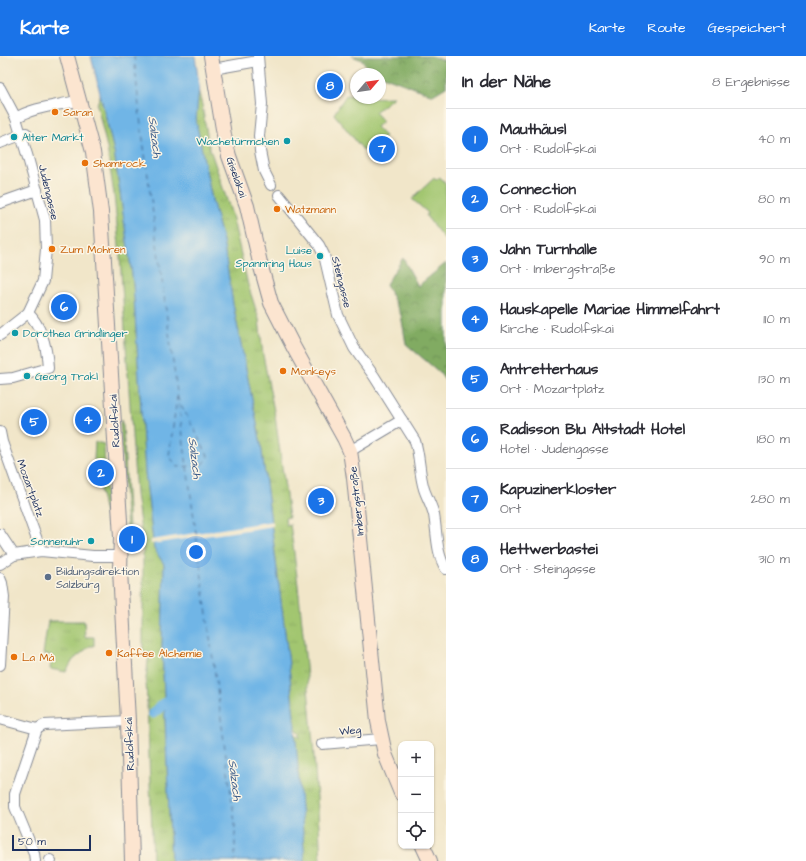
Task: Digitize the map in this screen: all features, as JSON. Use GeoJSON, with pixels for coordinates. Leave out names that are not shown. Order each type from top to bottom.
{"type":"FeatureCollection","features":[{"type":"Feature","properties":{"kind":"main road","name":"Rudolfskai"},"geometry":{"type":"LineString","coordinates":[[68,56],[93,152],[101,212],[121,556],[132,861]]}},
{"type":"Feature","properties":{"kind":"main road","name":"Giselakai"},"geometry":{"type":"LineString","coordinates":[[212,62],[225,141],[247,206],[251,227]]}},
{"type":"Feature","properties":{"kind":"main road","name":"Imbergstraße"},"geometry":{"type":"LineString","coordinates":[[251,227],[260,267],[271,303],[350,451],[378,721],[385,754],[398,786]]}},
{"type":"Feature","properties":{"kind":"main road"},"geometry":{"type":"LineString","coordinates":[[425,849],[430,861]]}},
{"type":"Feature","properties":{"kind":"street"},"geometry":{"type":"LineString","coordinates":[[212,62],[258,59],[262,104],[259,136],[260,151],[264,171],[271,185]]}},
{"type":"Feature","properties":{"kind":"street"},"geometry":{"type":"LineString","coordinates":[[0,88],[24,134],[0,143]]}},
{"type":"Feature","properties":{"kind":"street"},"geometry":{"type":"LineString","coordinates":[[16,118],[38,109],[72,102]]}},
{"type":"Feature","properties":{"kind":"street","name":"Judengasse"},"geometry":{"type":"LineString","coordinates":[[0,335],[28,313],[42,281],[46,249],[45,220],[24,134]]}},
{"type":"Feature","properties":{"kind":"street"},"geometry":{"type":"LineString","coordinates":[[0,203],[38,190]]}},
{"type":"Feature","properties":{"kind":"street","name":"Steingasse"},"geometry":{"type":"LineString","coordinates":[[279,195],[319,245],[324,255],[338,315],[354,348],[402,420],[416,445],[424,489],[434,513],[440,553],[446,569]]}},
{"type":"Feature","properties":{"kind":"street"},"geometry":{"type":"LineString","coordinates":[[0,379],[13,378],[48,368],[47,352],[36,321],[28,313]]}},
{"type":"Feature","properties":{"kind":"street"},"geometry":{"type":"LineString","coordinates":[[350,451],[402,420]]}},
{"type":"Feature","properties":{"kind":"street","name":"Mozartplatz"},"geometry":{"type":"LineString","coordinates":[[0,432],[2,442],[40,551]]}},
{"type":"Feature","properties":{"kind":"street"},"geometry":{"type":"LineString","coordinates":[[0,534],[14,555]]}},
{"type":"Feature","properties":{"kind":"street"},"geometry":{"type":"LineString","coordinates":[[1,563],[14,555],[40,551],[93,556],[121,556]]}},
{"type":"Feature","properties":{"kind":"street"},"geometry":{"type":"LineString","coordinates":[[0,578],[4,597],[0,665]]}},
{"type":"Feature","properties":{"kind":"street"},"geometry":{"type":"LineString","coordinates":[[0,719],[37,729]]}},
{"type":"Feature","properties":{"kind":"street"},"geometry":{"type":"LineString","coordinates":[[35,861],[34,853],[15,807],[15,794],[37,729],[44,725],[128,721]]}},
{"type":"Feature","properties":{"kind":"street","name":"Weg"},"geometry":{"type":"LineString","coordinates":[[322,744],[381,739]]}},
{"type":"Feature","properties":{"kind":"green space"},"geometry":{"type":"Polygon","coordinates":[[[352,56],[431,56],[446,61],[446,87],[433,95],[386,77],[386,68],[368,68],[362,60],[352,56]]]}},
{"type":"Feature","properties":{"kind":"green space"},"geometry":{"type":"Polygon","coordinates":[[[198,89],[209,146],[232,215],[248,285],[259,319],[263,355],[275,416],[289,517],[285,518],[286,525],[290,524],[300,606],[313,743],[321,861],[305,861],[295,733],[300,738],[300,733],[295,727],[288,656],[261,444],[233,304],[223,241],[212,200],[196,121],[198,89]]]}},
{"type":"Feature","properties":{"kind":"green space"},"geometry":{"type":"Polygon","coordinates":[[[100,94],[114,151],[133,282],[145,472],[154,549],[164,564],[162,647],[171,861],[153,861],[146,679],[149,653],[143,652],[143,546],[136,494],[120,256],[114,195],[107,148],[97,105],[100,94]]]}},
{"type":"Feature","properties":{"kind":"green space"},"geometry":{"type":"Polygon","coordinates":[[[346,95],[350,95],[350,104],[385,104],[375,112],[383,121],[376,127],[385,136],[364,151],[334,114],[346,95]]]}},
{"type":"Feature","properties":{"kind":"green space"},"geometry":{"type":"Polygon","coordinates":[[[386,97],[394,97],[386,103],[386,97]]]}},
{"type":"Feature","properties":{"kind":"green space"},"geometry":{"type":"Polygon","coordinates":[[[440,177],[446,185],[446,241],[426,216],[428,213],[412,199],[434,178],[436,180],[440,177]]]}},
{"type":"Feature","properties":{"kind":"green space"},"geometry":{"type":"Polygon","coordinates":[[[403,258],[418,286],[446,263],[446,382],[439,372],[406,344],[401,315],[386,284],[403,258]]]}},
{"type":"Feature","properties":{"kind":"green space"},"geometry":{"type":"Polygon","coordinates":[[[121,420],[123,426],[129,527],[127,530],[120,424],[121,420]]]}},
{"type":"Feature","properties":{"kind":"green space"},"geometry":{"type":"Polygon","coordinates":[[[95,442],[104,444],[107,524],[94,459],[95,442]]]}},
{"type":"Feature","properties":{"kind":"green space"},"geometry":{"type":"Polygon","coordinates":[[[48,621],[84,621],[85,637],[94,637],[94,646],[90,646],[73,660],[66,672],[50,669],[52,656],[43,654],[48,621]]]}},
{"type":"Feature","properties":{"kind":"water","name":"Salzach"},"geometry":{"type":"Polygon","coordinates":[[[91,56],[195,56],[199,85],[196,121],[212,200],[223,241],[233,304],[261,444],[288,656],[305,861],[171,861],[162,647],[164,564],[154,549],[145,472],[133,282],[114,151],[91,56]]]}},
{"type":"Feature","properties":{"kind":"pier"},"geometry":{"type":"Polygon","coordinates":[[[273,521],[273,526],[151,544],[151,540],[273,521]]]}},
{"type":"Feature","properties":{"kind":"waterway"},"geometry":{"type":"LineString","coordinates":[[153,713],[165,703]]}},
{"type":"Feature","properties":{"kind":"ferry route"},"geometry":{"type":"LineString","coordinates":[[134,56],[140,117],[235,823],[235,861]]}},
{"type":"Feature","properties":{"kind":"ferry route"},"geometry":{"type":"LineString","coordinates":[[177,397],[208,456],[202,465],[178,467],[169,456],[177,397]]}},
{"type":"Feature","properties":{"kind":"place","name":"Hettwerbastei"},"geometry":{"type":"Point","coordinates":[330,86]}},
{"type":"Feature","properties":{"kind":"place","name":"Saran"},"geometry":{"type":"Point","coordinates":[55,112]}},
{"type":"Feature","properties":{"kind":"place","name":"Alter Markt"},"geometry":{"type":"Point","coordinates":[14,137]}},
{"type":"Feature","properties":{"kind":"place","name":"Wachetürmchen"},"geometry":{"type":"Point","coordinates":[287,141]}},
{"type":"Feature","properties":{"kind":"place","name":"Kapuzinerkloster"},"geometry":{"type":"Point","coordinates":[382,149]}},
{"type":"Feature","properties":{"kind":"place","name":"Shamrock"},"geometry":{"type":"Point","coordinates":[85,163]}},
{"type":"Feature","properties":{"kind":"place","name":"Watzmann"},"geometry":{"type":"Point","coordinates":[277,209]}},
{"type":"Feature","properties":{"kind":"place","name":"Zum Mohren"},"geometry":{"type":"Point","coordinates":[52,249]}},
{"type":"Feature","properties":{"kind":"place","name":"Luise Spannring Haus"},"geometry":{"type":"Point","coordinates":[320,256]}},
{"type":"Feature","properties":{"kind":"place","name":"Radisson Blu Altstadt Hotel"},"geometry":{"type":"Point","coordinates":[64,307]}},
{"type":"Feature","properties":{"kind":"place","name":"Dorothea Grindlinger"},"geometry":{"type":"Point","coordinates":[15,333]}},
{"type":"Feature","properties":{"kind":"place","name":"Monkeys"},"geometry":{"type":"Point","coordinates":[283,371]}},
{"type":"Feature","properties":{"kind":"place","name":"Georg Trakl"},"geometry":{"type":"Point","coordinates":[27,376]}},
{"type":"Feature","properties":{"kind":"place","name":"Hauskapelle Mariae Himmelfahrt"},"geometry":{"type":"Point","coordinates":[88,420]}},
{"type":"Feature","properties":{"kind":"place","name":"Antretterhaus"},"geometry":{"type":"Point","coordinates":[34,422]}},
{"type":"Feature","properties":{"kind":"place","name":"Connection"},"geometry":{"type":"Point","coordinates":[101,473]}},
{"type":"Feature","properties":{"kind":"place","name":"Jahn Turnhalle"},"geometry":{"type":"Point","coordinates":[321,501]}},
{"type":"Feature","properties":{"kind":"place","name":"Mauthäusl"},"geometry":{"type":"Point","coordinates":[132,539]}},
{"type":"Feature","properties":{"kind":"place","name":"Sonnenuhr"},"geometry":{"type":"Point","coordinates":[91,541]}},
{"type":"Feature","properties":{"kind":"place","name":"Bildungsdirektion Salzburg"},"geometry":{"type":"Point","coordinates":[48,577]}},
{"type":"Feature","properties":{"kind":"place","name":"Kaffee Alchemie"},"geometry":{"type":"Point","coordinates":[109,653]}},
{"type":"Feature","properties":{"kind":"place","name":"La Mà"},"geometry":{"type":"Point","coordinates":[14,657]}}]}
